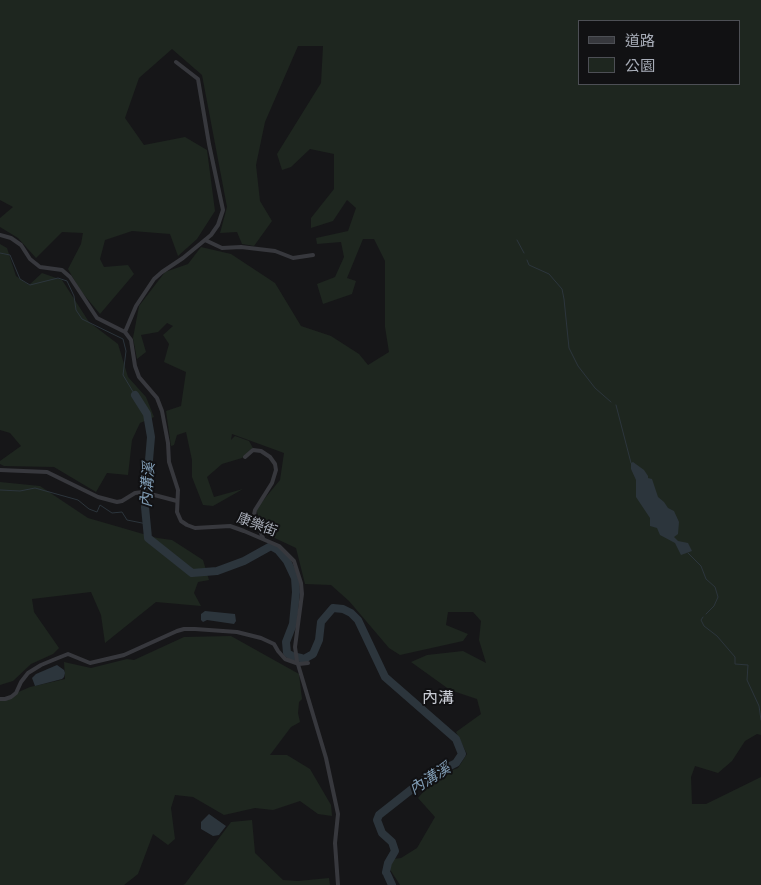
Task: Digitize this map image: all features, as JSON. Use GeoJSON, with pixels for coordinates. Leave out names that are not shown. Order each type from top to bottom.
{"type":"FeatureCollection","features":[{"type":"Feature","properties":{"kind":"street"},"geometry":{"type":"LineString","coordinates":[[0,235],[12,238],[21,245],[30,259],[40,267],[62,270],[70,277],[97,318],[125,332],[136,306],[154,280],[168,267],[206,240],[218,225],[223,210],[198,79],[176,62]]}},
{"type":"Feature","properties":{"kind":"street"},"geometry":{"type":"LineString","coordinates":[[206,240],[222,248],[241,247],[275,251],[293,258],[313,255]]}},
{"type":"Feature","properties":{"kind":"street","name":"康樂街"},"geometry":{"type":"LineString","coordinates":[[125,332],[131,340],[134,366],[139,377],[157,398],[166,426],[169,462],[176,480],[178,490],[177,512],[181,521],[187,526],[195,528],[230,526],[279,546],[294,562],[302,594],[295,647],[298,662]]}},
{"type":"Feature","properties":{"kind":"street"},"geometry":{"type":"LineString","coordinates":[[245,457],[253,450],[261,451],[270,457],[275,464],[276,470],[272,483],[255,510],[254,515],[263,538]]}},
{"type":"Feature","properties":{"kind":"street"},"geometry":{"type":"LineString","coordinates":[[0,470],[47,472],[98,497],[117,502],[134,493],[143,492],[177,501]]}},
{"type":"Feature","properties":{"kind":"street"},"geometry":{"type":"LineString","coordinates":[[0,699],[5,699],[16,693],[28,673],[68,654],[90,663],[124,655],[177,631],[188,629],[237,632],[262,638],[274,644],[278,652],[285,659],[308,663]]}},
{"type":"Feature","properties":{"kind":"street"},"geometry":{"type":"LineString","coordinates":[[298,662],[326,758],[338,814],[335,843],[338,885]]}},
{"type":"Feature","properties":{"kind":"green space"},"geometry":{"type":"Polygon","coordinates":[[[0,0],[761,0],[761,735],[757,734],[745,741],[732,761],[718,773],[695,766],[691,777],[692,804],[706,804],[761,777],[761,885],[400,885],[389,868],[393,859],[401,858],[417,848],[435,817],[418,798],[429,785],[444,773],[458,768],[467,754],[456,732],[481,714],[477,699],[450,690],[411,662],[427,655],[463,651],[486,663],[479,640],[481,621],[473,612],[448,612],[446,625],[468,634],[463,641],[400,655],[389,648],[349,601],[331,585],[305,584],[296,548],[264,533],[256,509],[280,480],[284,453],[232,434],[231,440],[235,436],[249,441],[253,448],[242,458],[222,464],[207,477],[214,497],[243,489],[213,506],[203,505],[192,477],[192,460],[186,432],[177,435],[174,445],[171,446],[166,411],[181,406],[186,372],[164,362],[169,344],[163,335],[173,326],[167,323],[158,332],[141,335],[146,352],[137,359],[133,338],[139,306],[165,272],[188,264],[201,247],[231,254],[275,283],[301,326],[331,336],[359,354],[368,365],[389,352],[385,327],[385,261],[374,239],[363,239],[347,278],[356,281],[352,294],[323,304],[317,284],[335,277],[344,257],[341,242],[317,244],[316,238],[348,231],[356,208],[347,200],[333,221],[311,228],[311,218],[334,189],[334,154],[310,149],[291,167],[282,170],[277,154],[321,83],[323,46],[298,46],[265,122],[256,165],[260,201],[272,221],[254,246],[242,244],[237,232],[220,233],[227,207],[202,75],[172,49],[139,78],[125,118],[144,145],[185,137],[207,150],[215,211],[197,239],[178,256],[170,234],[132,231],[105,240],[100,259],[104,267],[128,265],[134,274],[100,314],[80,290],[68,269],[81,244],[83,233],[62,232],[36,258],[18,238],[0,227],[0,218],[13,207],[0,200],[0,0]]]}},
{"type":"Feature","properties":{"kind":"green space"},"geometry":{"type":"Polygon","coordinates":[[[0,244],[7,248],[16,276],[29,285],[42,273],[62,280],[89,322],[118,344],[128,377],[146,397],[154,417],[140,423],[132,440],[128,475],[107,473],[96,492],[54,467],[4,466],[0,464],[0,461],[21,446],[10,433],[0,430],[0,244]]]}},
{"type":"Feature","properties":{"kind":"green space"},"geometry":{"type":"Polygon","coordinates":[[[0,482],[40,486],[88,518],[157,538],[172,540],[203,560],[209,580],[198,582],[194,593],[201,606],[156,602],[105,643],[101,615],[91,592],[32,599],[34,612],[59,648],[53,654],[31,664],[13,681],[0,685],[0,482]]]}},
{"type":"Feature","properties":{"kind":"green space"},"geometry":{"type":"Polygon","coordinates":[[[231,636],[299,674],[302,699],[299,702],[298,713],[300,722],[291,727],[270,755],[287,755],[310,769],[331,805],[332,816],[318,814],[300,801],[273,810],[255,808],[224,815],[193,797],[175,795],[171,808],[175,839],[168,845],[153,834],[138,874],[124,885],[0,885],[0,700],[30,687],[65,679],[64,662],[91,668],[127,659],[134,660],[184,637],[231,636]]]}},
{"type":"Feature","properties":{"kind":"green space"},"geometry":{"type":"Polygon","coordinates":[[[252,820],[255,853],[283,880],[298,881],[329,878],[330,885],[183,885],[231,822],[252,820]]]}},
{"type":"Feature","properties":{"kind":"shaded area"},"geometry":{"type":"Polygon","coordinates":[[[633,462],[644,470],[648,478],[652,479],[658,497],[668,508],[674,511],[679,522],[678,534],[674,537],[678,541],[688,543],[692,551],[681,555],[675,543],[660,535],[657,528],[650,526],[650,518],[636,497],[636,480],[631,469],[631,463],[633,462]]]}},
{"type":"Feature","properties":{"kind":"shaded area"},"geometry":{"type":"Polygon","coordinates":[[[205,611],[235,614],[236,621],[234,624],[207,620],[203,622],[201,614],[205,611]]]}},
{"type":"Feature","properties":{"kind":"shaded area"},"geometry":{"type":"Polygon","coordinates":[[[57,665],[64,670],[65,673],[62,679],[35,686],[32,678],[36,674],[57,665]]]}},
{"type":"Feature","properties":{"kind":"shaded area"},"geometry":{"type":"Polygon","coordinates":[[[209,814],[226,826],[219,835],[213,836],[201,829],[201,822],[209,814]]]}},
{"type":"Feature","properties":{"kind":"waterway"},"geometry":{"type":"LineString","coordinates":[[517,240],[524,253]]}},
{"type":"Feature","properties":{"kind":"waterway","name":"內溝溪"},"geometry":{"type":"LineString","coordinates":[[0,253],[10,255],[20,279],[30,285],[58,278],[67,281],[74,296],[76,310],[82,319],[123,339],[126,351],[123,375],[135,395]]}},
{"type":"Feature","properties":{"kind":"waterway"},"geometry":{"type":"LineString","coordinates":[[527,260],[529,265],[549,274],[562,289],[569,348],[578,366],[595,388],[611,402]]}},
{"type":"Feature","properties":{"kind":"waterway","name":"內溝溪"},"geometry":{"type":"LineString","coordinates":[[135,395],[147,414],[151,437],[145,507],[148,538],[192,573],[217,571],[244,561],[271,546],[278,550],[287,561],[295,578],[296,592],[293,624],[286,642],[287,653],[301,658]]}},
{"type":"Feature","properties":{"kind":"waterway"},"geometry":{"type":"LineString","coordinates":[[616,405],[631,463]]}},
{"type":"Feature","properties":{"kind":"waterway"},"geometry":{"type":"LineString","coordinates":[[0,490],[20,491],[35,488],[78,500],[89,509],[97,512],[100,505],[112,513],[122,512],[127,520],[147,524]]}},
{"type":"Feature","properties":{"kind":"waterway"},"geometry":{"type":"LineString","coordinates":[[688,553],[701,566],[706,579],[715,587],[718,597],[714,606],[706,614]]}},
{"type":"Feature","properties":{"kind":"waterway","name":"內溝溪"},"geometry":{"type":"LineString","coordinates":[[304,659],[313,654],[319,640],[321,622],[333,608],[343,609],[351,613],[358,620],[385,677],[456,739],[462,754],[456,763],[426,778],[379,815],[377,820],[382,833],[392,842],[395,851],[388,863],[386,872]]}},
{"type":"Feature","properties":{"kind":"waterway"},"geometry":{"type":"LineString","coordinates":[[703,617],[701,620],[704,626],[717,636],[735,657],[735,664],[748,665],[747,680],[759,706],[761,720]]}},
{"type":"Feature","properties":{"kind":"waterway","name":"內溝溪"},"geometry":{"type":"LineString","coordinates":[[387,874],[392,885]]}},
{"type":"Feature","properties":{"kind":"district","name":"內溝"},"geometry":{"type":"Point","coordinates":[438,698]}}]}
